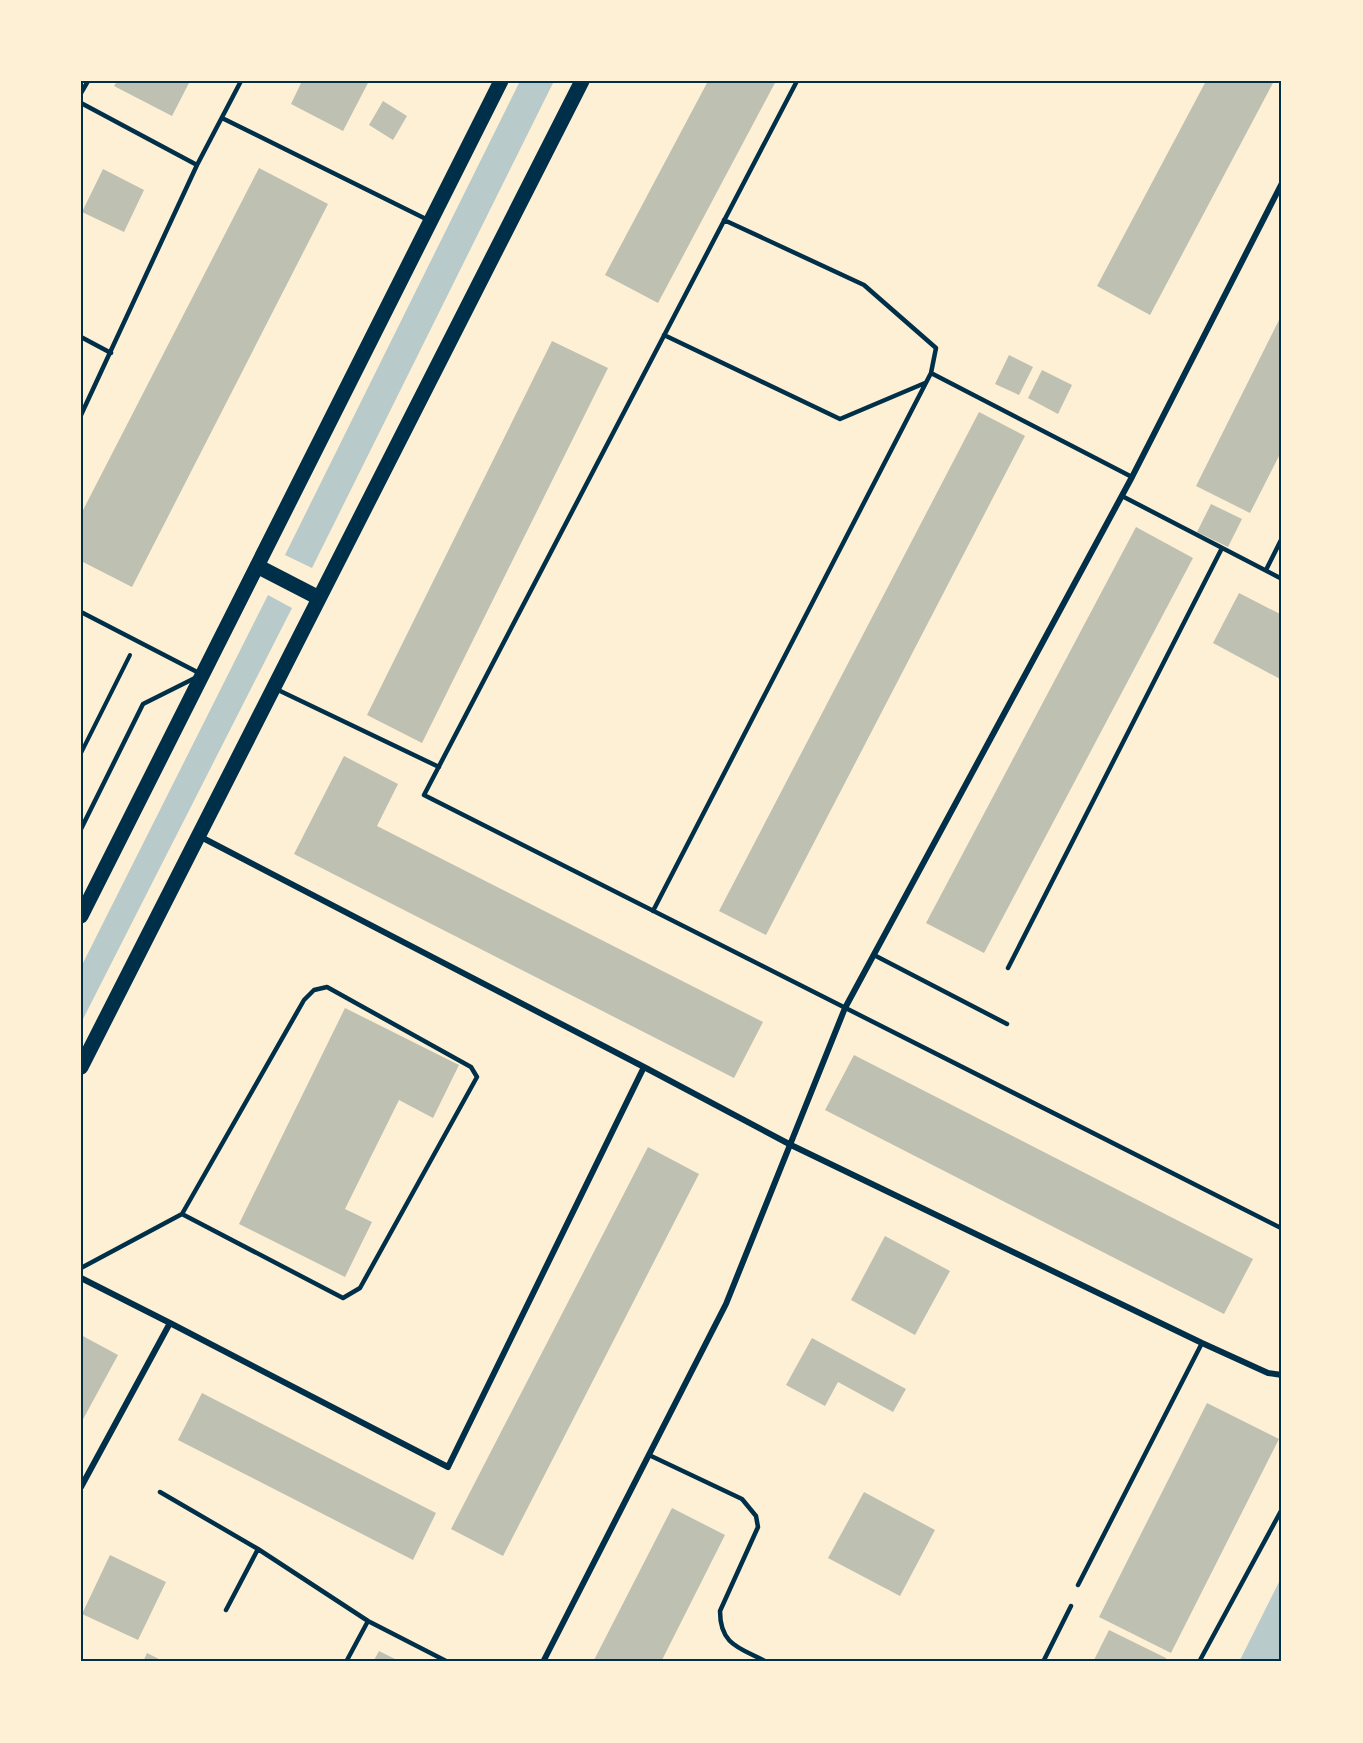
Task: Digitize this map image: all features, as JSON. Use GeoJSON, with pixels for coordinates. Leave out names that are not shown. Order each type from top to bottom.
{"type":"FeatureCollection","features":[{"type":"Feature","properties":{"kind":"main road"},"geometry":{"type":"LineString","coordinates":[[81,916],[501,81]]}},
{"type":"Feature","properties":{"kind":"main road"},"geometry":{"type":"LineString","coordinates":[[81,1067],[582,81]]}},
{"type":"Feature","properties":{"kind":"main road"},"geometry":{"type":"LineString","coordinates":[[257,566],[319,598]]}},
{"type":"Feature","properties":{"kind":"street"},"geometry":{"type":"LineString","coordinates":[[543,1662],[726,1304],[845,1008],[1122,496],[1282,183]]}},
{"type":"Feature","properties":{"kind":"street"},"geometry":{"type":"LineString","coordinates":[[199,836],[790,1145],[1202,1343],[1268,1372],[1282,1375]]}},
{"type":"Feature","properties":{"kind":"street"},"geometry":{"type":"LineString","coordinates":[[81,1278],[448,1467],[644,1067]]}},
{"type":"Feature","properties":{"kind":"street"},"geometry":{"type":"LineString","coordinates":[[81,1487],[170,1323]]}},
{"type":"Feature","properties":{"kind":"lane"},"geometry":{"type":"LineString","coordinates":[[81,93],[88,81]]}},
{"type":"Feature","properties":{"kind":"lane"},"geometry":{"type":"LineString","coordinates":[[81,415],[197,165],[241,81]]}},
{"type":"Feature","properties":{"kind":"lane"},"geometry":{"type":"LineString","coordinates":[[796,81],[424,795],[1281,1228],[1282,1225]]}},
{"type":"Feature","properties":{"kind":"lane"},"geometry":{"type":"LineString","coordinates":[[81,103],[197,165]]}},
{"type":"Feature","properties":{"kind":"lane"},"geometry":{"type":"LineString","coordinates":[[222,118],[430,222]]}},
{"type":"Feature","properties":{"kind":"lane"},"geometry":{"type":"LineString","coordinates":[[653,911],[931,373],[936,348],[864,285],[724,220]]}},
{"type":"Feature","properties":{"kind":"lane"},"geometry":{"type":"LineString","coordinates":[[664,335],[840,419],[925,383]]}},
{"type":"Feature","properties":{"kind":"lane"},"geometry":{"type":"LineString","coordinates":[[81,337],[111,353]]}},
{"type":"Feature","properties":{"kind":"lane"},"geometry":{"type":"LineString","coordinates":[[931,373],[1132,477]]}},
{"type":"Feature","properties":{"kind":"lane"},"geometry":{"type":"LineString","coordinates":[[1122,496],[1282,579]]}},
{"type":"Feature","properties":{"kind":"lane"},"geometry":{"type":"LineString","coordinates":[[1266,570],[1282,538]]}},
{"type":"Feature","properties":{"kind":"lane"},"geometry":{"type":"LineString","coordinates":[[1008,968],[1222,548]]}},
{"type":"Feature","properties":{"kind":"lane"},"geometry":{"type":"LineString","coordinates":[[81,612],[203,674]]}},
{"type":"Feature","properties":{"kind":"lane"},"geometry":{"type":"LineString","coordinates":[[81,829],[143,704],[203,674]]}},
{"type":"Feature","properties":{"kind":"lane"},"geometry":{"type":"LineString","coordinates":[[274,688],[439,767]]}},
{"type":"Feature","properties":{"kind":"lane"},"geometry":{"type":"LineString","coordinates":[[874,954],[1007,1024]]}},
{"type":"Feature","properties":{"kind":"lane"},"geometry":{"type":"LineString","coordinates":[[81,1268],[182,1214],[304,1000],[314,990],[327,987],[471,1067],[477,1077],[360,1288],[343,1298],[182,1214]]}},
{"type":"Feature","properties":{"kind":"lane"},"geometry":{"type":"LineString","coordinates":[[1078,1585],[1202,1343]]}},
{"type":"Feature","properties":{"kind":"lane"},"geometry":{"type":"LineString","coordinates":[[649,1455],[742,1500],[756,1516],[758,1527],[720,1611],[720,1625],[728,1642],[767,1662]]}},
{"type":"Feature","properties":{"kind":"lane"},"geometry":{"type":"LineString","coordinates":[[160,1492],[258,1549],[368,1621],[448,1662]]}},
{"type":"Feature","properties":{"kind":"lane"},"geometry":{"type":"LineString","coordinates":[[1199,1662],[1282,1509]]}},
{"type":"Feature","properties":{"kind":"lane"},"geometry":{"type":"LineString","coordinates":[[226,1610],[258,1549]]}},
{"type":"Feature","properties":{"kind":"lane"},"geometry":{"type":"LineString","coordinates":[[1043,1662],[1071,1606]]}},
{"type":"Feature","properties":{"kind":"lane"},"geometry":{"type":"LineString","coordinates":[[346,1662],[368,1621]]}},
{"type":"Feature","properties":{"kind":"path"},"geometry":{"type":"LineString","coordinates":[[81,753],[137,641]]}},
{"type":"Feature","properties":{"kind":"shaded area"},"geometry":{"type":"Polygon","coordinates":[[[520,81],[554,81],[312,568],[285,555],[520,81]]]}},
{"type":"Feature","properties":{"kind":"shaded area"},"geometry":{"type":"Polygon","coordinates":[[[268,595],[292,608],[81,1023],[81,967],[268,595]]]}},
{"type":"Feature","properties":{"kind":"shaded area"},"geometry":{"type":"Polygon","coordinates":[[[1282,1576],[1282,1662],[1239,1662],[1282,1576]]]}},
{"type":"Feature","properties":{"kind":"building"},"geometry":{"type":"Polygon","coordinates":[[[117,81],[190,81],[172,116],[114,86],[117,81]]]}},
{"type":"Feature","properties":{"kind":"building"},"geometry":{"type":"Polygon","coordinates":[[[302,81],[369,81],[343,131],[291,104],[302,81]]]}},
{"type":"Feature","properties":{"kind":"building"},"geometry":{"type":"Polygon","coordinates":[[[708,81],[776,81],[658,303],[605,275],[708,81]]]}},
{"type":"Feature","properties":{"kind":"building"},"geometry":{"type":"Polygon","coordinates":[[[1206,81],[1274,81],[1150,315],[1097,286],[1206,81]]]}},
{"type":"Feature","properties":{"kind":"building"},"geometry":{"type":"Polygon","coordinates":[[[383,101],[407,116],[393,140],[369,125],[383,101]]]}},
{"type":"Feature","properties":{"kind":"building"},"geometry":{"type":"Polygon","coordinates":[[[259,168],[328,204],[132,587],[81,561],[81,514],[259,168]]]}},
{"type":"Feature","properties":{"kind":"building"},"geometry":{"type":"Polygon","coordinates":[[[103,169],[144,190],[124,232],[82,212],[103,169]]]}},
{"type":"Feature","properties":{"kind":"building"},"geometry":{"type":"Polygon","coordinates":[[[1282,314],[1282,450],[1250,513],[1196,486],[1282,314]]]}},
{"type":"Feature","properties":{"kind":"building"},"geometry":{"type":"Polygon","coordinates":[[[552,341],[608,368],[422,743],[367,715],[552,341]]]}},
{"type":"Feature","properties":{"kind":"building"},"geometry":{"type":"Polygon","coordinates":[[[1009,355],[1033,367],[1019,395],[995,384],[1009,355]]]}},
{"type":"Feature","properties":{"kind":"building"},"geometry":{"type":"Polygon","coordinates":[[[1042,370],[1072,385],[1058,414],[1028,398],[1042,370]]]}},
{"type":"Feature","properties":{"kind":"building"},"geometry":{"type":"Polygon","coordinates":[[[979,412],[1025,436],[766,935],[719,911],[979,412]]]}},
{"type":"Feature","properties":{"kind":"building"},"geometry":{"type":"Polygon","coordinates":[[[1211,504],[1242,519],[1228,547],[1197,532],[1211,504]]]}},
{"type":"Feature","properties":{"kind":"building"},"geometry":{"type":"Polygon","coordinates":[[[1136,527],[1193,558],[984,953],[926,923],[1136,527]]]}},
{"type":"Feature","properties":{"kind":"building"},"geometry":{"type":"Polygon","coordinates":[[[1239,593],[1282,615],[1282,680],[1213,643],[1239,593]]]}},
{"type":"Feature","properties":{"kind":"building"},"geometry":{"type":"Polygon","coordinates":[[[344,756],[398,784],[377,826],[763,1022],[734,1078],[294,854],[344,756]]]}},
{"type":"Feature","properties":{"kind":"building"},"geometry":{"type":"Polygon","coordinates":[[[345,1008],[459,1065],[433,1118],[399,1100],[345,1209],[372,1222],[345,1277],[239,1224],[345,1008]]]}},
{"type":"Feature","properties":{"kind":"building"},"geometry":{"type":"Polygon","coordinates":[[[854,1055],[1253,1259],[1224,1314],[825,1110],[854,1055]]]}},
{"type":"Feature","properties":{"kind":"building"},"geometry":{"type":"Polygon","coordinates":[[[648,1147],[699,1174],[503,1556],[451,1529],[648,1147]]]}},
{"type":"Feature","properties":{"kind":"building"},"geometry":{"type":"Polygon","coordinates":[[[885,1236],[950,1271],[915,1335],[851,1300],[885,1236]]]}},
{"type":"Feature","properties":{"kind":"building"},"geometry":{"type":"Polygon","coordinates":[[[81,1335],[118,1355],[81,1423],[81,1335]]]}},
{"type":"Feature","properties":{"kind":"building"},"geometry":{"type":"Polygon","coordinates":[[[812,1338],[906,1389],[893,1412],[838,1382],[825,1406],[786,1385],[812,1338]]]}},
{"type":"Feature","properties":{"kind":"building"},"geometry":{"type":"Polygon","coordinates":[[[202,1393],[436,1513],[413,1560],[178,1440],[202,1393]]]}},
{"type":"Feature","properties":{"kind":"building"},"geometry":{"type":"Polygon","coordinates":[[[1207,1403],[1279,1439],[1171,1653],[1099,1617],[1207,1403]]]}},
{"type":"Feature","properties":{"kind":"building"},"geometry":{"type":"Polygon","coordinates":[[[864,1492],[935,1530],[900,1596],[828,1558],[864,1492]]]}},
{"type":"Feature","properties":{"kind":"building"},"geometry":{"type":"Polygon","coordinates":[[[672,1508],[725,1535],[661,1662],[593,1662],[672,1508]]]}},
{"type":"Feature","properties":{"kind":"building"},"geometry":{"type":"Polygon","coordinates":[[[110,1555],[166,1582],[138,1640],[82,1614],[110,1555]]]}},
{"type":"Feature","properties":{"kind":"building"},"geometry":{"type":"Polygon","coordinates":[[[1109,1630],[1166,1658],[1165,1662],[1093,1662],[1109,1630]]]}},
{"type":"Feature","properties":{"kind":"building"},"geometry":{"type":"Polygon","coordinates":[[[379,1651],[401,1662],[373,1662],[379,1651]]]}},
{"type":"Feature","properties":{"kind":"building"},"geometry":{"type":"Polygon","coordinates":[[[147,1653],[165,1662],[143,1662],[147,1653]]]}}]}
